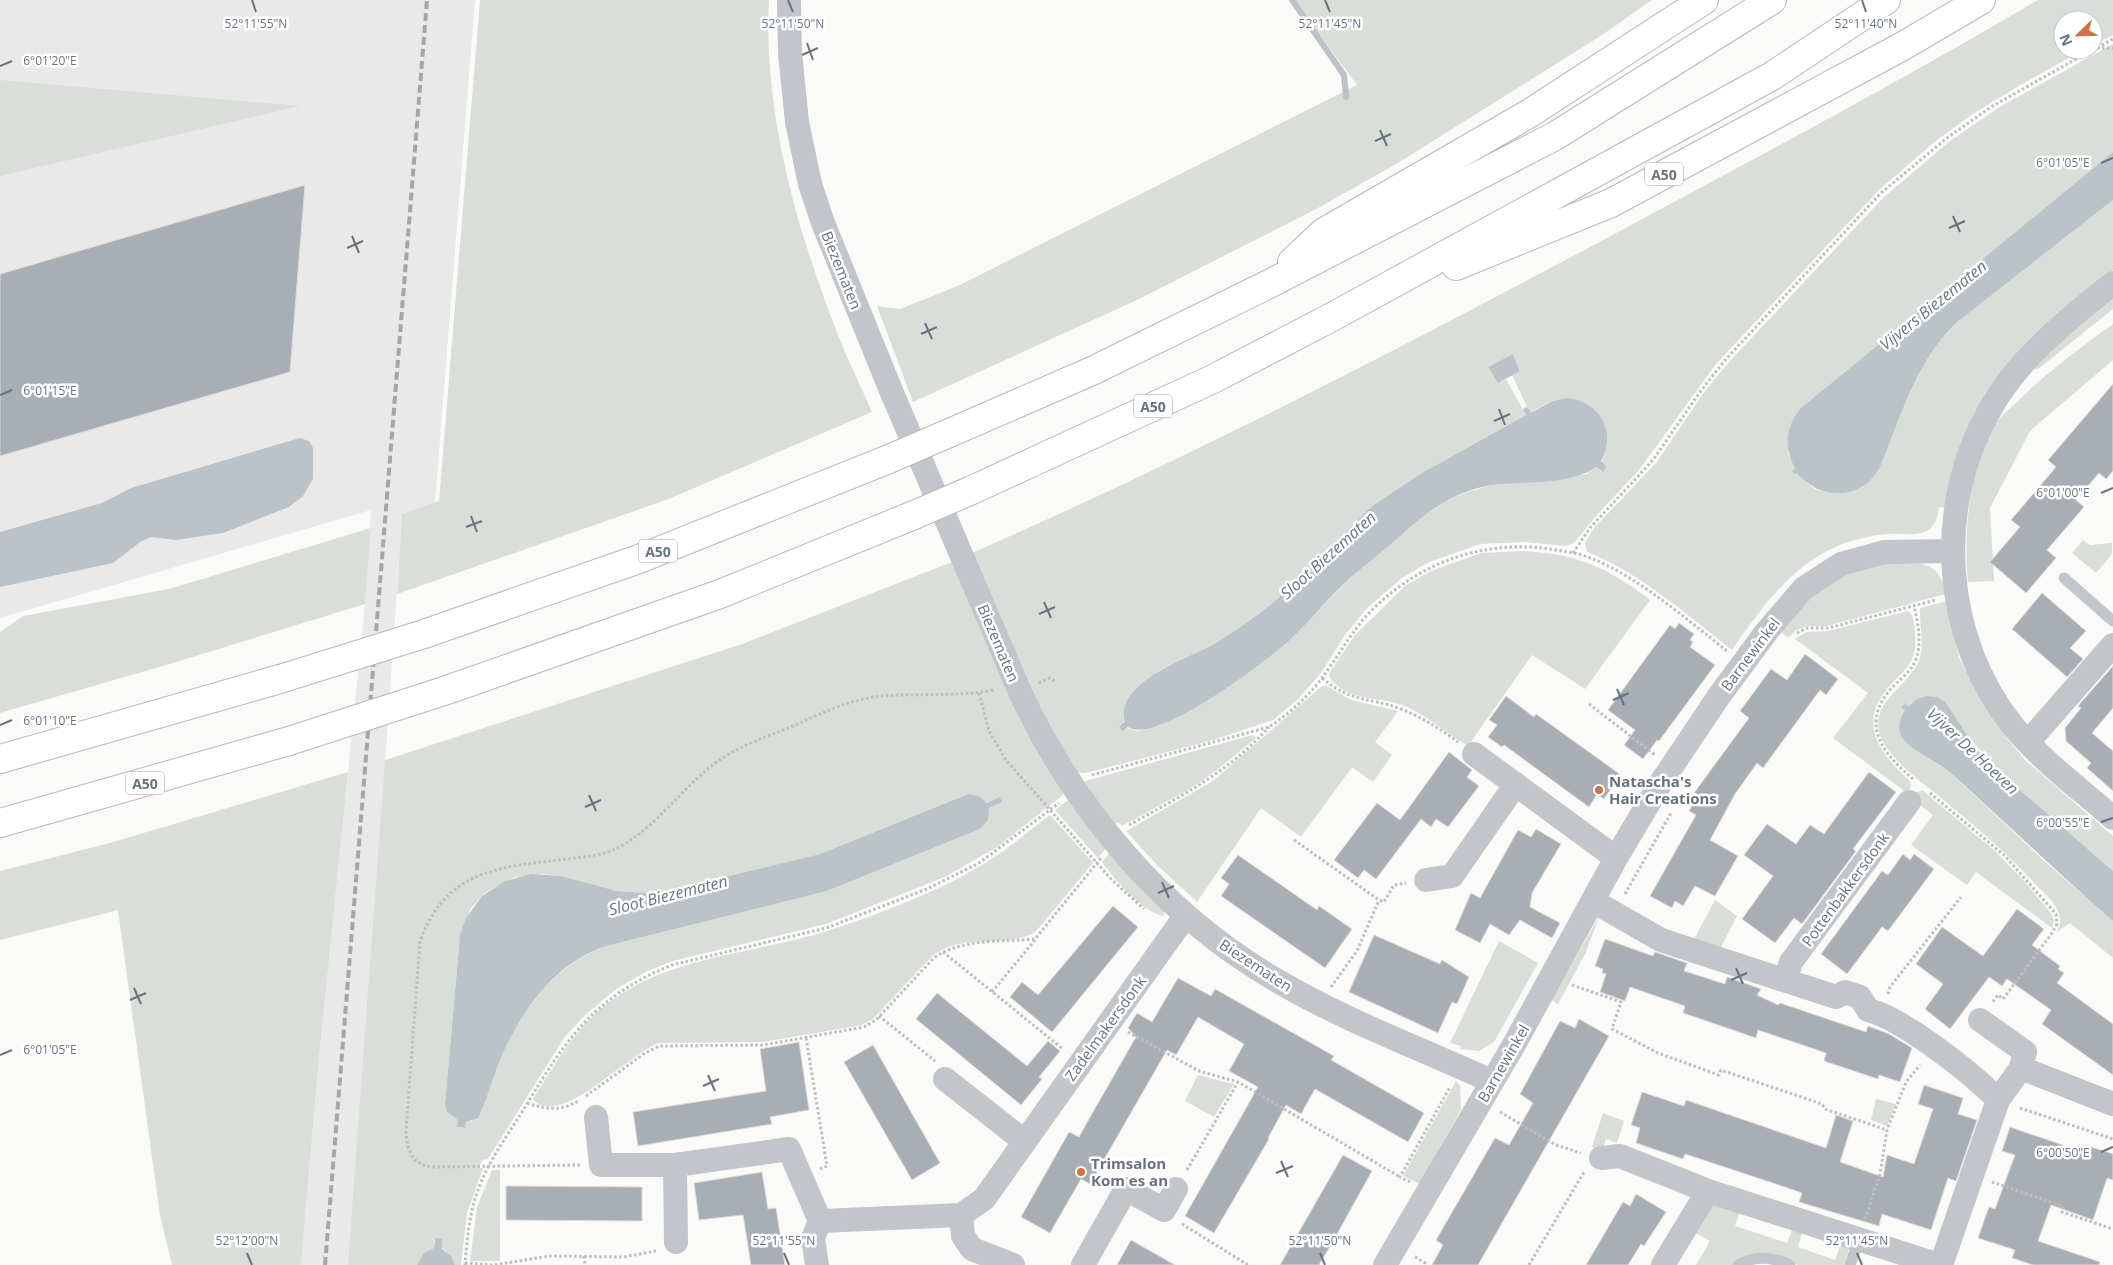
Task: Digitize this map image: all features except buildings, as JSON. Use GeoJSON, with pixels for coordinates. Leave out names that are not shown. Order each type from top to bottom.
{"type":"FeatureCollection","features":[{"type":"Feature","properties":{"kind":"highway","name":"A50"},"geometry":{"type":"LineString","coordinates":[[1269,284],[1324,232],[1530,112],[1704,0]]}},
{"type":"Feature","properties":{"kind":"highway","name":"A50"},"geometry":{"type":"LineString","coordinates":[[0,759],[280,679],[424,634],[639,559],[889,459],[1092,371],[1269,284],[1555,136],[1772,0]]}},
{"type":"Feature","properties":{"kind":"highway","name":"A50"},"geometry":{"type":"LineString","coordinates":[[0,823],[289,741],[444,691],[720,594],[972,490],[1213,379],[1332,317],[1772,76],[1886,0]]}},
{"type":"Feature","properties":{"kind":"highway","name":"A50"},"geometry":{"type":"LineString","coordinates":[[1332,317],[1611,203],[1903,46],[1981,0]]}},
{"type":"Feature","properties":{"kind":"street","name":"Biezematen"},"geometry":{"type":"LineString","coordinates":[[789,0],[790,53],[797,122],[810,184],[823,224],[892,393],[1017,686],[1043,738],[1073,788],[1180,923],[1319,1003],[1461,1067],[1486,1091]]}},
{"type":"Feature","properties":{"kind":"street"},"geometry":{"type":"LineString","coordinates":[[2113,283],[2062,324],[2038,347],[1988,412],[1964,473],[1953,515],[1956,595],[1964,628],[1980,672],[1999,706],[2028,742],[2113,818]]}},
{"type":"Feature","properties":{"kind":"street","name":"Barnewinkel"},"geometry":{"type":"LineString","coordinates":[[1384,1265],[1486,1091],[1616,858],[1671,768],[1743,664],[1795,597],[1830,569],[1853,559],[1884,552],[1953,551]]}},
{"type":"Feature","properties":{"kind":"street"},"geometry":{"type":"LineString","coordinates":[[2028,742],[2113,645]]}},
{"type":"Feature","properties":{"kind":"street"},"geometry":{"type":"LineString","coordinates":[[1474,754],[1616,858]]}},
{"type":"Feature","properties":{"kind":"street"},"geometry":{"type":"LineString","coordinates":[[1426,880],[1452,876],[1516,784]]}},
{"type":"Feature","properties":{"kind":"street","name":"Pottenbakkersdonk"},"geometry":{"type":"LineString","coordinates":[[1786,980],[1792,962],[1913,793]]}},
{"type":"Feature","properties":{"kind":"street"},"geometry":{"type":"LineString","coordinates":[[1593,901],[1661,940],[1836,997],[1845,992],[1860,997],[1868,1010],[1882,1014],[1934,1048],[1984,1086],[1998,1100]]}},
{"type":"Feature","properties":{"kind":"street","name":"Zadelmakersdonk"},"geometry":{"type":"LineString","coordinates":[[961,1215],[984,1199],[1180,923]]}},
{"type":"Feature","properties":{"kind":"street"},"geometry":{"type":"LineString","coordinates":[[1597,1157],[1620,1156],[1708,1191],[1940,1265],[1998,1100],[2022,1068],[2025,1052],[1980,1020]]}},
{"type":"Feature","properties":{"kind":"street"},"geometry":{"type":"LineString","coordinates":[[2022,1068],[2113,1104]]}},
{"type":"Feature","properties":{"kind":"street"},"geometry":{"type":"LineString","coordinates":[[945,1079],[1024,1141]]}},
{"type":"Feature","properties":{"kind":"street"},"geometry":{"type":"LineString","coordinates":[[596,1117],[601,1165],[675,1165],[790,1149],[820,1221],[813,1238],[817,1265]]}},
{"type":"Feature","properties":{"kind":"street"},"geometry":{"type":"LineString","coordinates":[[675,1165],[676,1242]]}},
{"type":"Feature","properties":{"kind":"street"},"geometry":{"type":"LineString","coordinates":[[1083,1265],[1126,1189],[1164,1210],[1176,1188]]}},
{"type":"Feature","properties":{"kind":"street"},"geometry":{"type":"LineString","coordinates":[[1664,1265],[1708,1191]]}},
{"type":"Feature","properties":{"kind":"street"},"geometry":{"type":"LineString","coordinates":[[820,1221],[961,1215],[962,1236],[972,1249],[1013,1265]]}},
{"type":"Feature","properties":{"kind":"lane"},"geometry":{"type":"LineString","coordinates":[[2064,578],[2113,621]]}},
{"type":"Feature","properties":{"kind":"lane"},"geometry":{"type":"LineString","coordinates":[[1850,1265],[1859,1239]]}},
{"type":"Feature","properties":{"kind":"lane"},"geometry":{"type":"LineString","coordinates":[[1738,1265],[1750,1260],[1766,1258],[1790,1265]]}},
{"type":"Feature","properties":{"kind":"path"},"geometry":{"type":"LineString","coordinates":[[1573,553],[1590,528],[1653,460],[1726,358],[1881,194],[1947,138],[1991,107],[2074,60]]}},
{"type":"Feature","properties":{"kind":"path"},"geometry":{"type":"LineString","coordinates":[[992,992],[1125,827],[1190,792],[1211,778],[1258,740],[1269,727],[1291,710],[1322,678],[1342,646],[1370,612],[1404,582],[1454,557],[1481,549],[1522,547],[1573,553],[1594,559],[1619,572],[1743,664]]}},
{"type":"Feature","properties":{"kind":"path"},"geometry":{"type":"LineString","coordinates":[[1793,636],[1807,628],[1828,628],[1956,595]]}},
{"type":"Feature","properties":{"kind":"path"},"geometry":{"type":"LineString","coordinates":[[1914,606],[1919,639],[1916,660],[1883,700],[1876,723],[1877,733],[1885,751],[1913,793],[2005,856],[2053,909],[2057,919],[2052,933],[2003,999],[1998,996],[1980,1020]]}},
{"type":"Feature","properties":{"kind":"path"},"geometry":{"type":"LineString","coordinates":[[1322,678],[1348,696],[1400,708],[1428,721],[1474,754]]}},
{"type":"Feature","properties":{"kind":"path"},"geometry":{"type":"LineString","coordinates":[[601,1165],[424,1166],[412,1158],[406,1140],[420,941],[429,920],[448,896],[469,880],[495,869],[597,855],[617,849],[636,836],[724,756],[840,706],[882,696],[979,693],[1017,686]]}},
{"type":"Feature","properties":{"kind":"path"},"geometry":{"type":"LineString","coordinates":[[979,693],[989,731],[998,748],[1050,810],[1129,897],[1180,923]]}},
{"type":"Feature","properties":{"kind":"path"},"geometry":{"type":"LineString","coordinates":[[1588,704],[1671,768]]}},
{"type":"Feature","properties":{"kind":"path"},"geometry":{"type":"LineString","coordinates":[[676,1242],[677,1248],[624,1256],[549,1256],[494,1265],[465,1264],[471,1213],[489,1166],[547,1069],[577,1028],[618,993],[647,975],[672,966],[826,928],[927,889],[979,863],[1050,810],[1087,776],[1269,727]]}},
{"type":"Feature","properties":{"kind":"path"},"geometry":{"type":"LineString","coordinates":[[1614,913],[1672,812]]}},
{"type":"Feature","properties":{"kind":"path"},"geometry":{"type":"LineString","coordinates":[[1294,840],[1384,902],[1394,885],[1426,880]]}},
{"type":"Feature","properties":{"kind":"path"},"geometry":{"type":"LineString","coordinates":[[1882,1014],[1890,987],[1961,898]]}},
{"type":"Feature","properties":{"kind":"path"},"geometry":{"type":"LineString","coordinates":[[1319,1003],[1357,951],[1379,900]]}},
{"type":"Feature","properties":{"kind":"path"},"geometry":{"type":"LineString","coordinates":[[527,1104],[555,1109],[568,1106],[581,1099],[645,1052],[659,1046],[752,1046],[857,1030],[870,1024],[879,1016],[933,959],[943,952],[960,946],[1035,939]]}},
{"type":"Feature","properties":{"kind":"path"},"geometry":{"type":"LineString","coordinates":[[943,952],[1080,1063]]}},
{"type":"Feature","properties":{"kind":"path"},"geometry":{"type":"LineString","coordinates":[[1572,985],[1622,1002],[1612,1029],[1658,1053],[1719,1075],[1721,1070],[1822,1104],[1825,1109],[1887,1130]]}},
{"type":"Feature","properties":{"kind":"path"},"geometry":{"type":"LineString","coordinates":[[879,1016],[944,1068],[945,1079]]}},
{"type":"Feature","properties":{"kind":"path"},"geometry":{"type":"LineString","coordinates":[[1110,1022],[1199,1071],[1238,1082],[1400,1177],[1428,1191]]}},
{"type":"Feature","properties":{"kind":"path"},"geometry":{"type":"LineString","coordinates":[[801,1177],[827,1166],[806,1038]]}},
{"type":"Feature","properties":{"kind":"path"},"geometry":{"type":"LineString","coordinates":[[1859,1239],[1880,1174],[1887,1130],[1906,1082],[1934,1048]]}},
{"type":"Feature","properties":{"kind":"path"},"geometry":{"type":"LineString","coordinates":[[1400,1177],[1461,1067]]}},
{"type":"Feature","properties":{"kind":"path"},"geometry":{"type":"LineString","coordinates":[[1176,1188],[1238,1082]]}},
{"type":"Feature","properties":{"kind":"path"},"geometry":{"type":"LineString","coordinates":[[1486,1091],[1556,1145],[1597,1157],[1529,1265]]}},
{"type":"Feature","properties":{"kind":"path"},"geometry":{"type":"LineString","coordinates":[[581,1099],[596,1117]]}},
{"type":"Feature","properties":{"kind":"path"},"geometry":{"type":"LineString","coordinates":[[1998,1100],[2113,1139]]}},
{"type":"Feature","properties":{"kind":"path"},"geometry":{"type":"LineString","coordinates":[[1972,1176],[2063,1206],[2062,1212],[2113,1229]]}},
{"type":"Feature","properties":{"kind":"path"},"geometry":{"type":"LineString","coordinates":[[1164,1210],[1165,1213],[1248,1265]]}},
{"type":"Feature","properties":{"kind":"path"},"geometry":{"type":"LineString","coordinates":[[584,1256],[585,1265]]}},
{"type":"Feature","properties":{"kind":"shaded area"},"geometry":{"type":"Polygon","coordinates":[[[0,0],[475,0],[435,503],[402,515],[364,1072],[348,1265],[301,1265],[318,1068],[365,604],[371,510],[0,618],[0,0]]]}},
{"type":"Feature","properties":{"kind":"shaded area"},"geometry":{"type":"Polygon","coordinates":[[[480,0],[769,0],[772,89],[778,134],[799,222],[828,309],[872,412],[666,500],[397,594],[402,514],[439,501],[480,0]]]}},
{"type":"Feature","properties":{"kind":"shaded area"},"geometry":{"type":"Polygon","coordinates":[[[1294,0],[1652,0],[1602,35],[1398,163],[1318,208],[1137,300],[913,402],[877,306],[900,309],[960,285],[1357,85],[1294,0]]]}},
{"type":"Feature","properties":{"kind":"shaded area"},"geometry":{"type":"Polygon","coordinates":[[[2038,0],[2113,0],[2113,35],[2103,40],[2103,10],[2053,10],[2053,60],[2065,60],[1973,114],[1937,140],[1880,189],[1716,364],[1639,470],[1574,543],[1566,546],[1523,542],[1480,544],[1427,563],[1402,578],[1367,608],[1345,635],[1321,673],[1297,700],[1273,720],[1213,740],[1085,773],[1075,773],[1047,727],[972,553],[1137,478],[1380,357],[1540,274],[1882,89],[2038,0]],[[1513,354],[1488,367],[1498,383],[1506,379],[1526,415],[1420,474],[1372,506],[1267,608],[1214,644],[1172,664],[1142,684],[1130,696],[1124,708],[1125,722],[1119,726],[1138,731],[1159,726],[1239,679],[1292,638],[1348,580],[1415,521],[1448,500],[1470,491],[1493,485],[1574,477],[1586,474],[1596,467],[1602,472],[1602,461],[1608,439],[1605,425],[1596,411],[1589,405],[1573,399],[1564,399],[1548,402],[1530,413],[1512,375],[1520,370],[1513,354]]]}},
{"type":"Feature","properties":{"kind":"shaded area"},"geometry":{"type":"Polygon","coordinates":[[[2113,44],[2113,152],[1801,408],[1788,453],[1795,469],[1792,471],[1793,474],[1797,472],[1812,487],[1822,491],[1848,491],[1863,485],[1870,480],[1880,467],[1911,391],[1930,355],[1956,323],[2113,200],[2113,270],[2065,309],[1961,444],[1952,470],[1946,508],[1939,507],[1936,520],[1931,528],[1919,533],[1876,535],[1842,544],[1824,553],[1808,563],[1780,588],[1732,650],[1681,609],[1643,582],[1606,560],[1587,552],[1585,543],[1594,528],[1656,463],[1705,391],[1730,361],[1883,198],[1950,141],[1998,108],[2084,60],[2103,60],[2103,50],[2113,44]]]}},
{"type":"Feature","properties":{"kind":"shaded area"},"geometry":{"type":"Polygon","coordinates":[[[0,80],[300,106],[0,176],[0,80]]]}},
{"type":"Feature","properties":{"kind":"shaded area"},"geometry":{"type":"Polygon","coordinates":[[[2113,296],[2113,309],[2037,370],[2034,367],[2068,334],[2113,296]]]}},
{"type":"Feature","properties":{"kind":"shaded area"},"geometry":{"type":"Polygon","coordinates":[[[2113,324],[2113,360],[2030,431],[1990,508],[1994,581],[1968,582],[1966,542],[1970,500],[1980,459],[1996,423],[2003,414],[2052,370],[2113,324]]]}},
{"type":"Feature","properties":{"kind":"shaded area"},"geometry":{"type":"Polygon","coordinates":[[[371,528],[365,604],[173,663],[0,713],[0,632],[23,616],[169,589],[371,528]]]}},
{"type":"Feature","properties":{"kind":"shaded area"},"geometry":{"type":"Polygon","coordinates":[[[2083,540],[2090,545],[2112,543],[2112,554],[2096,573],[2072,553],[2083,540]]]}},
{"type":"Feature","properties":{"kind":"shaded area"},"geometry":{"type":"Polygon","coordinates":[[[1523,551],[1560,555],[1591,564],[1620,579],[1650,600],[1585,689],[1532,655],[1468,746],[1411,709],[1393,702],[1352,694],[1335,684],[1329,676],[1355,635],[1406,585],[1431,571],[1481,553],[1523,551]]]}},
{"type":"Feature","properties":{"kind":"shaded area"},"geometry":{"type":"Polygon","coordinates":[[[952,562],[1064,791],[1063,795],[997,847],[945,877],[826,924],[673,961],[647,971],[616,989],[584,1016],[564,1038],[488,1159],[483,1160],[478,1168],[483,1168],[467,1213],[461,1265],[455,1265],[451,1257],[434,1239],[434,1248],[424,1253],[417,1265],[348,1265],[385,760],[742,644],[952,562]],[[965,795],[820,854],[672,890],[647,893],[617,891],[561,876],[543,874],[515,877],[486,892],[471,908],[460,935],[445,1104],[447,1112],[459,1120],[457,1127],[464,1128],[466,1122],[472,1121],[485,1101],[508,1043],[529,1007],[557,976],[573,963],[610,945],[827,891],[980,829],[989,808],[1002,802],[1000,798],[987,803],[979,796],[965,795]]]}},
{"type":"Feature","properties":{"kind":"shaded area"},"geometry":{"type":"Polygon","coordinates":[[[1885,563],[1916,563],[1932,568],[1943,582],[1946,594],[1827,626],[1806,626],[1795,631],[1788,638],[1781,632],[1816,592],[1848,573],[1885,563]]]}},
{"type":"Feature","properties":{"kind":"shaded area"},"geometry":{"type":"Polygon","coordinates":[[[1947,601],[1959,658],[1982,700],[2006,737],[2025,760],[2113,836],[2113,871],[1996,769],[1968,736],[1912,702],[1908,706],[1905,703],[1903,739],[1913,748],[1952,774],[2042,859],[2113,921],[2113,958],[2070,923],[2057,932],[2060,923],[2059,913],[2048,897],[2013,860],[1905,768],[1887,748],[1880,733],[1878,720],[1882,709],[1888,699],[1914,670],[1921,654],[1920,608],[1947,601]]]}},
{"type":"Feature","properties":{"kind":"shaded area"},"geometry":{"type":"Polygon","coordinates":[[[1908,611],[1914,623],[1914,653],[1907,667],[1884,693],[1873,718],[1874,730],[1883,752],[1910,781],[1911,787],[1907,793],[1833,738],[1868,693],[1795,639],[1807,632],[1828,631],[1908,611]]]}},
{"type":"Feature","properties":{"kind":"shaded area"},"geometry":{"type":"Polygon","coordinates":[[[1322,686],[1327,686],[1351,700],[1398,711],[1375,742],[1392,755],[1373,782],[1352,767],[1301,837],[1261,808],[1197,902],[1156,864],[1126,831],[1213,781],[1322,686]]]}},
{"type":"Feature","properties":{"kind":"shaded area"},"geometry":{"type":"Polygon","coordinates":[[[1253,735],[1256,738],[1217,770],[1188,790],[1122,826],[1118,822],[1114,825],[1082,783],[1089,780],[1253,735]]]}},
{"type":"Feature","properties":{"kind":"shaded area"},"geometry":{"type":"Polygon","coordinates":[[[348,772],[318,1068],[301,1265],[172,1265],[160,1215],[118,910],[0,940],[0,871],[110,843],[348,772]]]}},
{"type":"Feature","properties":{"kind":"shaded area"},"geometry":{"type":"Polygon","coordinates":[[[1922,790],[1995,851],[2024,881],[2051,913],[2054,921],[2052,928],[1976,872],[1967,885],[1911,845],[1933,815],[1911,798],[1915,793],[1922,790]]]}},
{"type":"Feature","properties":{"kind":"shaded area"},"geometry":{"type":"Polygon","coordinates":[[[1067,801],[1071,801],[1107,847],[1098,858],[1055,810],[1067,801]]]}},
{"type":"Feature","properties":{"kind":"shaded area"},"geometry":{"type":"Polygon","coordinates":[[[1050,815],[1093,863],[1032,934],[1007,940],[968,942],[943,949],[931,957],[874,1018],[862,1025],[763,1042],[659,1043],[647,1049],[595,1086],[560,1105],[545,1106],[533,1099],[565,1049],[587,1022],[612,1000],[640,983],[700,961],[796,940],[827,931],[909,901],[969,873],[1011,845],[1050,815]]]}},
{"type":"Feature","properties":{"kind":"shaded area"},"geometry":{"type":"Polygon","coordinates":[[[1111,852],[1165,909],[1164,916],[1138,902],[1114,877],[1102,862],[1111,852]]]}},
{"type":"Feature","properties":{"kind":"shaded area"},"geometry":{"type":"Polygon","coordinates":[[[1715,900],[1737,916],[1720,949],[1693,941],[1715,900]]]}},
{"type":"Feature","properties":{"kind":"shaded area"},"geometry":{"type":"Polygon","coordinates":[[[1599,917],[1586,952],[1558,1004],[1551,1000],[1599,917]]]}},
{"type":"Feature","properties":{"kind":"shaded area"},"geometry":{"type":"Polygon","coordinates":[[[1499,941],[1538,963],[1494,1042],[1479,1051],[1460,1049],[1461,1046],[1450,1043],[1499,941]]]}},
{"type":"Feature","properties":{"kind":"shaded area"},"geometry":{"type":"Polygon","coordinates":[[[1198,1075],[1234,1084],[1214,1117],[1185,1101],[1198,1075]]]}},
{"type":"Feature","properties":{"kind":"shaded area"},"geometry":{"type":"Polygon","coordinates":[[[1456,1081],[1460,1086],[1461,1109],[1420,1184],[1403,1176],[1456,1081]]]}},
{"type":"Feature","properties":{"kind":"shaded area"},"geometry":{"type":"Polygon","coordinates":[[[1876,1099],[1896,1104],[1887,1126],[1871,1120],[1876,1099]]]}},
{"type":"Feature","properties":{"kind":"shaded area"},"geometry":{"type":"Polygon","coordinates":[[[1603,1113],[1624,1121],[1617,1143],[1606,1139],[1602,1151],[1592,1147],[1603,1113]]]}},
{"type":"Feature","properties":{"kind":"shaded area"},"geometry":{"type":"Polygon","coordinates":[[[492,1170],[500,1170],[500,1261],[470,1261],[477,1207],[492,1170]]]}},
{"type":"Feature","properties":{"kind":"shaded area"},"geometry":{"type":"Polygon","coordinates":[[[1728,1199],[1741,1208],[1735,1226],[1787,1243],[1793,1227],[1803,1230],[1798,1247],[1835,1260],[1841,1243],[1850,1246],[1844,1265],[1798,1265],[1788,1260],[1732,1265],[1696,1265],[1710,1241],[1695,1233],[1711,1207],[1728,1199]]]}},
{"type":"Feature","properties":{"kind":"water","name":"Vijvers Biezematen"},"geometry":{"type":"Polygon","coordinates":[[[2113,152],[2113,200],[1956,323],[1942,339],[1930,355],[1911,390],[1880,467],[1872,478],[1863,486],[1852,491],[1840,493],[1817,489],[1797,473],[1793,474],[1792,471],[1795,469],[1789,453],[1788,437],[1792,422],[1801,408],[2113,152]]]}},
{"type":"Feature","properties":{"kind":"water"},"geometry":{"type":"Polygon","coordinates":[[[1513,354],[1520,371],[1498,383],[1488,367],[1513,354]]]}},
{"type":"Feature","properties":{"kind":"water"},"geometry":{"type":"Polygon","coordinates":[[[1566,398],[1578,400],[1588,405],[1602,419],[1607,439],[1606,450],[1601,461],[1607,467],[1603,472],[1596,467],[1584,474],[1571,478],[1482,487],[1448,500],[1418,521],[1356,573],[1279,649],[1212,698],[1162,724],[1142,729],[1128,727],[1122,731],[1119,726],[1125,722],[1124,708],[1130,695],[1141,684],[1172,665],[1214,644],[1267,608],[1372,506],[1420,474],[1526,415],[1523,409],[1527,407],[1531,413],[1552,401],[1566,398]]]}},
{"type":"Feature","properties":{"kind":"water"},"geometry":{"type":"Polygon","coordinates":[[[300,438],[309,441],[313,448],[313,479],[303,496],[289,507],[223,533],[176,540],[151,537],[140,542],[113,563],[0,587],[0,532],[102,503],[131,488],[300,438]]]}},
{"type":"Feature","properties":{"kind":"water","name":"Vijver De Hoeven"},"geometry":{"type":"Polygon","coordinates":[[[1926,696],[1937,697],[1945,702],[1975,747],[1989,763],[2113,871],[2113,921],[1952,774],[1912,748],[1903,739],[1900,732],[1900,724],[1905,710],[1901,708],[1905,703],[1908,706],[1917,699],[1926,696]]]}},
{"type":"Feature","properties":{"kind":"water"},"geometry":{"type":"Polygon","coordinates":[[[968,794],[979,796],[987,803],[1000,797],[1002,802],[989,808],[988,820],[980,829],[827,891],[610,945],[591,952],[573,962],[543,990],[518,1023],[500,1060],[478,1118],[466,1122],[465,1128],[457,1127],[458,1120],[447,1112],[445,1104],[460,935],[466,918],[482,896],[505,881],[531,874],[561,876],[617,891],[647,893],[672,890],[820,854],[968,794]]]}},
{"type":"Feature","properties":{"kind":"water"},"geometry":{"type":"Polygon","coordinates":[[[435,1238],[442,1239],[442,1249],[451,1256],[455,1265],[417,1265],[424,1253],[434,1248],[435,1238]]]}},
{"type":"Feature","properties":{"kind":"waterway","name":"Sloot Biezematen"},"geometry":{"type":"LineString","coordinates":[[1292,0],[1344,75],[1346,97]]}},
{"type":"Feature","properties":{"kind":"railway"},"geometry":{"type":"LineString","coordinates":[[325,1265],[427,0]]}},
{"type":"Feature","properties":{"kind":"place","name":"Natascha's Hair Creations"},"geometry":{"type":"Point","coordinates":[1599,790]}},
{"type":"Feature","properties":{"kind":"place","name":"Trimsalon Kom es an"},"geometry":{"type":"Point","coordinates":[1081,1172]}}]}
